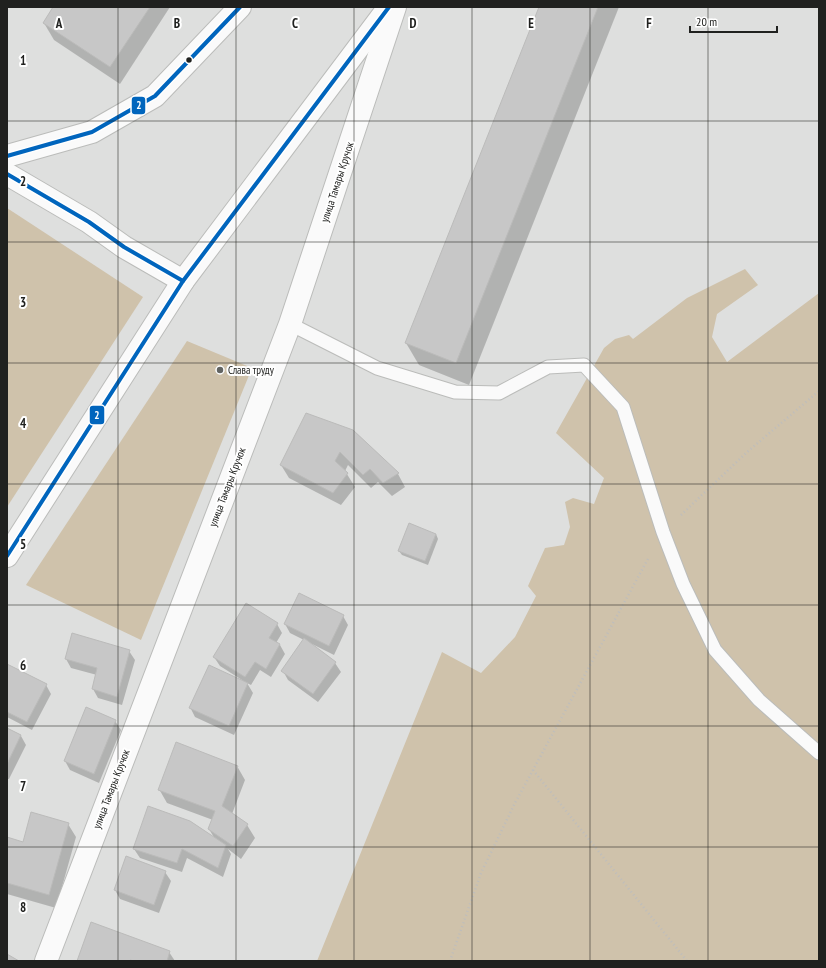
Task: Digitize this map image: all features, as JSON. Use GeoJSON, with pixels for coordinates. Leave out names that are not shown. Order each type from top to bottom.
{"type":"FeatureCollection","features":[{"type":"Feature","properties":{"kind":"street"},"geometry":{"type":"LineString","coordinates":[[7,156],[92,132],[155,96],[240,7]]}},
{"type":"Feature","properties":{"kind":"street"},"geometry":{"type":"LineString","coordinates":[[7,556],[183,280],[389,7]]}},
{"type":"Feature","properties":{"kind":"street","name":"улица Тамары Кручок"},"geometry":{"type":"LineString","coordinates":[[46,961],[290,324],[395,7]]}},
{"type":"Feature","properties":{"kind":"street"},"geometry":{"type":"LineString","coordinates":[[7,174],[89,222],[124,247],[183,280]]}},
{"type":"Feature","properties":{"kind":"lane"},"geometry":{"type":"LineString","coordinates":[[290,324],[377,368],[455,392],[499,392],[548,367],[584,365],[623,407],[663,532],[683,584],[715,650],[759,700],[819,753]]}},
{"type":"Feature","properties":{"kind":"path"},"geometry":{"type":"LineString","coordinates":[[450,961],[481,874],[515,803],[663,532],[746,453],[819,391]]}},
{"type":"Feature","properties":{"kind":"path"},"geometry":{"type":"LineString","coordinates":[[533,770],[687,961]]}},
{"type":"Feature","properties":{"kind":"shaded area"},"geometry":{"type":"Polygon","coordinates":[[[7,208],[143,297],[7,507],[7,208]]]}},
{"type":"Feature","properties":{"kind":"shaded area"},"geometry":{"type":"Polygon","coordinates":[[[745,269],[758,285],[717,314],[712,337],[727,362],[819,293],[819,961],[317,961],[442,652],[481,673],[515,637],[536,596],[528,586],[545,548],[564,545],[570,527],[565,502],[573,498],[594,504],[604,478],[556,433],[604,348],[615,339],[629,335],[633,339],[687,298],[745,269]]]}},
{"type":"Feature","properties":{"kind":"shaded area"},"geometry":{"type":"Polygon","coordinates":[[[187,341],[252,368],[141,640],[26,585],[187,341]]]}},
{"type":"Feature","properties":{"kind":"building"},"geometry":{"type":"Polygon","coordinates":[[[53,7],[150,7],[110,67],[43,23],[53,7]]]}},
{"type":"Feature","properties":{"kind":"building"},"geometry":{"type":"Polygon","coordinates":[[[539,7],[598,7],[456,363],[405,343],[539,7]]]}},
{"type":"Feature","properties":{"kind":"building"},"geometry":{"type":"Polygon","coordinates":[[[306,413],[353,430],[399,473],[383,483],[370,469],[363,475],[340,452],[335,461],[348,473],[333,493],[280,465],[306,413]]]}},
{"type":"Feature","properties":{"kind":"building"},"geometry":{"type":"Polygon","coordinates":[[[409,523],[436,534],[425,561],[398,551],[409,523]]]}},
{"type":"Feature","properties":{"kind":"building"},"geometry":{"type":"Polygon","coordinates":[[[299,593],[344,615],[329,646],[284,624],[299,593]]]}},
{"type":"Feature","properties":{"kind":"building"},"geometry":{"type":"Polygon","coordinates":[[[246,603],[278,623],[269,638],[280,644],[266,669],[255,662],[245,677],[213,657],[246,603]]]}},
{"type":"Feature","properties":{"kind":"building"},"geometry":{"type":"Polygon","coordinates":[[[72,633],[130,650],[117,697],[92,689],[97,668],[65,659],[72,633]]]}},
{"type":"Feature","properties":{"kind":"building"},"geometry":{"type":"Polygon","coordinates":[[[304,638],[336,662],[313,694],[281,671],[304,638]]]}},
{"type":"Feature","properties":{"kind":"building"},"geometry":{"type":"Polygon","coordinates":[[[7,664],[47,684],[27,722],[7,712],[7,664]]]}},
{"type":"Feature","properties":{"kind":"building"},"geometry":{"type":"Polygon","coordinates":[[[209,665],[248,683],[229,726],[189,708],[209,665]]]}},
{"type":"Feature","properties":{"kind":"building"},"geometry":{"type":"Polygon","coordinates":[[[86,707],[116,720],[94,774],[64,761],[86,707]]]}},
{"type":"Feature","properties":{"kind":"building"},"geometry":{"type":"Polygon","coordinates":[[[7,728],[21,735],[7,764],[7,728]]]}},
{"type":"Feature","properties":{"kind":"building"},"geometry":{"type":"Polygon","coordinates":[[[176,742],[238,766],[222,806],[248,824],[233,846],[208,829],[215,811],[158,790],[176,742]]]}},
{"type":"Feature","properties":{"kind":"building"},"geometry":{"type":"Polygon","coordinates":[[[148,806],[190,821],[226,845],[218,868],[182,849],[177,863],[133,849],[148,806]]]}},
{"type":"Feature","properties":{"kind":"building"},"geometry":{"type":"Polygon","coordinates":[[[31,812],[69,823],[49,895],[7,883],[7,837],[23,842],[31,812]]]}},
{"type":"Feature","properties":{"kind":"building"},"geometry":{"type":"Polygon","coordinates":[[[126,856],[166,871],[154,905],[114,890],[126,856]]]}},
{"type":"Feature","properties":{"kind":"building"},"geometry":{"type":"Polygon","coordinates":[[[91,922],[170,951],[167,961],[77,961],[91,922]]]}},
{"type":"Feature","properties":{"kind":"building"},"geometry":{"type":"Polygon","coordinates":[[[7,954],[19,961],[7,961],[7,954]]]}},
{"type":"Feature","properties":{"kind":"transit line","name":"2"},"geometry":{"type":"LineString","coordinates":[[7,156],[92,132],[155,96],[240,7]]}},
{"type":"Feature","properties":{"kind":"transit line","name":"2"},"geometry":{"type":"LineString","coordinates":[[7,556],[183,281],[389,7]]}},
{"type":"Feature","properties":{"kind":"transit line","name":"2"},"geometry":{"type":"LineString","coordinates":[[7,174],[89,222],[124,247],[183,281]]}},
{"type":"Feature","properties":{"kind":"place","name":"Слава труду"},"geometry":{"type":"Point","coordinates":[220,370]}}]}
